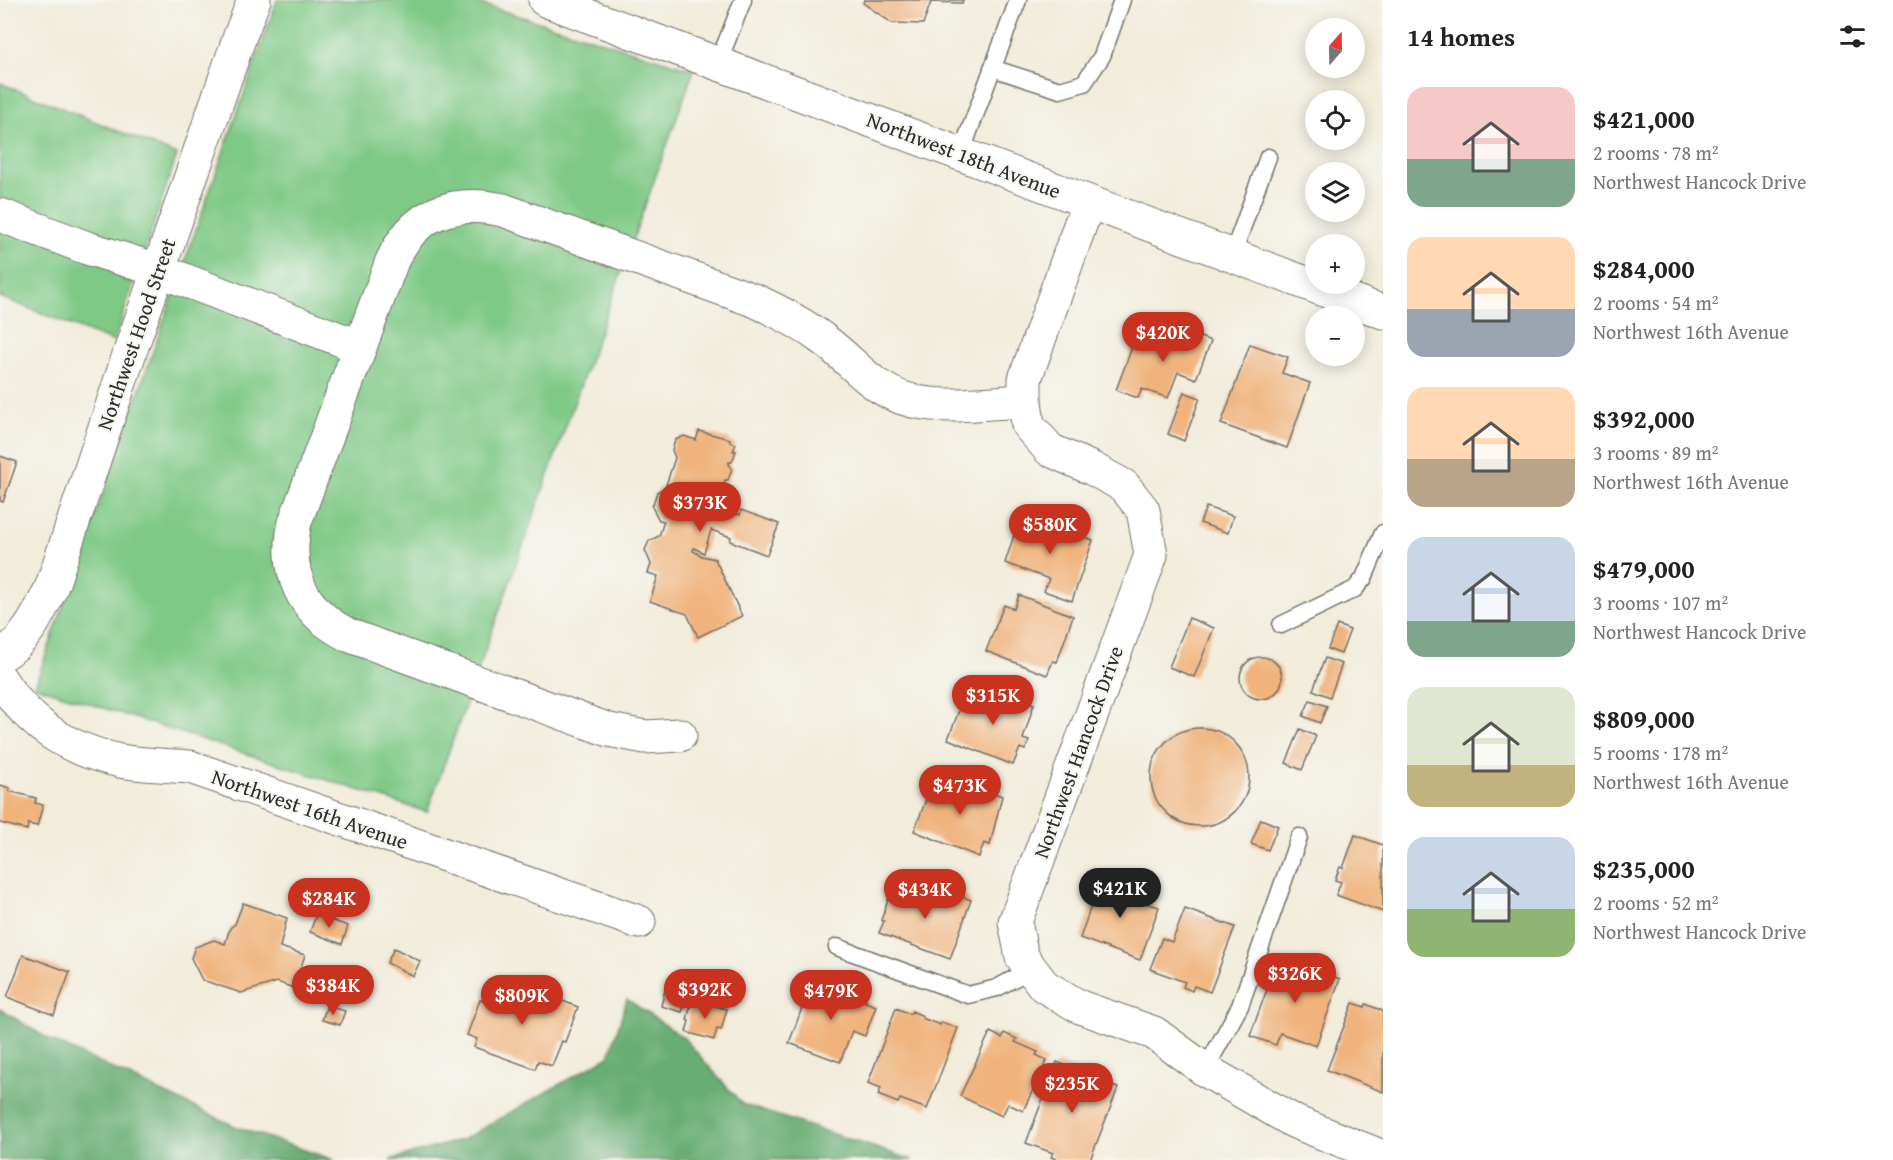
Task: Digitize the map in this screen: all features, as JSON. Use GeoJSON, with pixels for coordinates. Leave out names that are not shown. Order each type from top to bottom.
{"type":"FeatureCollection","features":[{"type":"Feature","properties":{"kind":"street","name":"Northwest Hood Street"},"geometry":{"type":"LineString","coordinates":[[0,656],[24,636],[39,614],[51,586],[158,270],[254,0]]}},
{"type":"Feature","properties":{"kind":"street","name":"Northwest 18th Avenue"},"geometry":{"type":"LineString","coordinates":[[544,0],[961,153],[1088,203],[1383,312]]}},
{"type":"Feature","properties":{"kind":"street","name":"Northwest Hancock Drive"},"geometry":{"type":"LineString","coordinates":[[1088,203],[1025,379],[1028,425],[1050,450],[1124,486],[1143,510],[1151,555],[1015,922],[1022,957],[1044,986],[1080,1007],[1154,1033],[1205,1070],[1295,1122],[1383,1157]]}},
{"type":"Feature","properties":{"kind":"street"},"geometry":{"type":"LineString","coordinates":[[680,735],[645,737],[609,730],[348,635],[318,616],[308,603],[294,573],[291,540],[295,522],[392,261],[408,233],[422,221],[451,208],[485,206],[503,210],[765,305],[792,318],[826,341],[871,382],[890,393],[923,403],[1025,401]]}},
{"type":"Feature","properties":{"kind":"street"},"geometry":{"type":"LineString","coordinates":[[0,215],[87,248],[158,270],[360,347]]}},
{"type":"Feature","properties":{"kind":"street","name":"Northwest 16th Avenue"},"geometry":{"type":"LineString","coordinates":[[0,679],[11,697],[43,729],[81,749],[121,761],[190,767],[639,922]]}},
{"type":"Feature","properties":{"kind":"lane"},"geometry":{"type":"LineString","coordinates":[[718,63],[743,0]]}},
{"type":"Feature","properties":{"kind":"lane"},"geometry":{"type":"LineString","coordinates":[[961,153],[1018,0]]}},
{"type":"Feature","properties":{"kind":"lane"},"geometry":{"type":"LineString","coordinates":[[992,68],[1060,90],[1084,83],[1102,56],[1122,0]]}},
{"type":"Feature","properties":{"kind":"lane"},"geometry":{"type":"LineString","coordinates":[[1232,256],[1268,157]]}},
{"type":"Feature","properties":{"kind":"lane"},"geometry":{"type":"LineString","coordinates":[[1281,625],[1354,589],[1364,578],[1383,533]]}},
{"type":"Feature","properties":{"kind":"lane"},"geometry":{"type":"LineString","coordinates":[[1205,1070],[1240,1006],[1299,837]]}},
{"type":"Feature","properties":{"kind":"lane"},"geometry":{"type":"LineString","coordinates":[[837,946],[968,995],[998,988],[1031,969]]}},
{"type":"Feature","properties":{"kind":"green space"},"geometry":{"type":"Polygon","coordinates":[[[277,0],[468,0],[694,70],[427,812],[35,686],[277,0]]]}},
{"type":"Feature","properties":{"kind":"green space"},"geometry":{"type":"Polygon","coordinates":[[[0,83],[177,155],[114,342],[0,297],[0,83]]]}},
{"type":"Feature","properties":{"kind":"green space"},"geometry":{"type":"Polygon","coordinates":[[[627,999],[684,1038],[742,1104],[913,1160],[390,1160],[464,1139],[609,1056],[627,999]]]}},
{"type":"Feature","properties":{"kind":"green space"},"geometry":{"type":"Polygon","coordinates":[[[0,1009],[50,1040],[237,1127],[334,1160],[0,1160],[0,1009]]]}},
{"type":"Feature","properties":{"kind":"building"},"geometry":{"type":"Polygon","coordinates":[[[864,0],[963,0],[962,3],[931,2],[923,24],[892,23],[863,3],[864,0]]]}},
{"type":"Feature","properties":{"kind":"building"},"geometry":{"type":"Polygon","coordinates":[[[1171,326],[1211,341],[1196,379],[1178,372],[1168,398],[1142,389],[1138,398],[1116,390],[1134,342],[1138,343],[1141,337],[1164,346],[1171,326]]]}},
{"type":"Feature","properties":{"kind":"building"},"geometry":{"type":"Polygon","coordinates":[[[1250,344],[1288,357],[1282,373],[1310,383],[1287,448],[1221,424],[1250,344]]]}},
{"type":"Feature","properties":{"kind":"building"},"geometry":{"type":"Polygon","coordinates":[[[1184,392],[1200,398],[1184,441],[1168,434],[1184,392]]]}},
{"type":"Feature","properties":{"kind":"building"},"geometry":{"type":"Polygon","coordinates":[[[699,431],[730,439],[730,442],[736,444],[732,462],[729,462],[732,469],[728,480],[725,480],[717,505],[712,503],[714,506],[740,515],[741,510],[779,524],[767,555],[730,541],[731,537],[711,530],[704,553],[694,548],[693,551],[702,556],[715,559],[742,616],[698,637],[687,614],[650,601],[658,576],[648,573],[651,564],[645,550],[649,541],[659,536],[664,521],[659,520],[652,507],[657,492],[669,485],[666,485],[675,458],[672,450],[675,440],[684,436],[696,440],[699,431]]]}},
{"type":"Feature","properties":{"kind":"building"},"geometry":{"type":"Polygon","coordinates":[[[0,456],[17,462],[3,502],[0,501],[0,456]]]}},
{"type":"Feature","properties":{"kind":"building"},"geometry":{"type":"Polygon","coordinates":[[[1206,507],[1233,516],[1228,533],[1200,523],[1206,507]]]}},
{"type":"Feature","properties":{"kind":"building"},"geometry":{"type":"Polygon","coordinates":[[[1024,515],[1093,540],[1072,601],[1044,591],[1049,579],[1005,563],[1017,526],[1020,527],[1024,515]]]}},
{"type":"Feature","properties":{"kind":"building"},"geometry":{"type":"Polygon","coordinates":[[[1019,595],[1073,616],[1057,662],[1053,661],[1047,675],[986,651],[1004,605],[1014,609],[1019,595]]]}},
{"type":"Feature","properties":{"kind":"building"},"geometry":{"type":"Polygon","coordinates":[[[1189,618],[1214,628],[1194,677],[1169,667],[1189,618]]]}},
{"type":"Feature","properties":{"kind":"building"},"geometry":{"type":"Polygon","coordinates":[[[1337,625],[1350,630],[1341,654],[1328,649],[1337,625]]]}},
{"type":"Feature","properties":{"kind":"building"},"geometry":{"type":"Polygon","coordinates":[[[1261,657],[1276,663],[1282,678],[1276,693],[1261,699],[1246,693],[1240,678],[1246,663],[1261,657]]]}},
{"type":"Feature","properties":{"kind":"building"},"geometry":{"type":"Polygon","coordinates":[[[1325,658],[1342,664],[1330,697],[1313,690],[1325,658]]]}},
{"type":"Feature","properties":{"kind":"building"},"geometry":{"type":"Polygon","coordinates":[[[967,690],[1000,703],[1004,693],[1034,704],[1023,739],[1029,741],[1025,750],[1020,748],[1013,765],[948,739],[967,690]]]}},
{"type":"Feature","properties":{"kind":"building"},"geometry":{"type":"Polygon","coordinates":[[[1310,700],[1327,706],[1320,723],[1303,716],[1310,700]]]}},
{"type":"Feature","properties":{"kind":"building"},"geometry":{"type":"Polygon","coordinates":[[[1200,728],[1219,731],[1235,742],[1246,758],[1249,777],[1246,796],[1235,812],[1219,823],[1200,826],[1181,823],[1165,812],[1154,796],[1151,777],[1154,758],[1165,742],[1181,731],[1200,728]]]}},
{"type":"Feature","properties":{"kind":"building"},"geometry":{"type":"Polygon","coordinates":[[[1300,729],[1316,736],[1302,770],[1286,763],[1300,729]]]}},
{"type":"Feature","properties":{"kind":"building"},"geometry":{"type":"Polygon","coordinates":[[[947,775],[1002,796],[990,845],[984,843],[979,857],[914,831],[931,787],[941,791],[947,775]]]}},
{"type":"Feature","properties":{"kind":"building"},"geometry":{"type":"Polygon","coordinates":[[[0,785],[10,788],[9,791],[36,798],[35,803],[43,805],[37,826],[28,824],[27,830],[0,823],[0,785]]]}},
{"type":"Feature","properties":{"kind":"building"},"geometry":{"type":"Polygon","coordinates":[[[1261,819],[1278,826],[1268,850],[1251,844],[1261,819]]]}},
{"type":"Feature","properties":{"kind":"building"},"geometry":{"type":"Polygon","coordinates":[[[1355,835],[1383,845],[1383,912],[1336,895],[1341,882],[1335,880],[1340,867],[1343,868],[1355,835]]]}},
{"type":"Feature","properties":{"kind":"building"},"geometry":{"type":"Polygon","coordinates":[[[1101,877],[1148,893],[1145,903],[1159,907],[1140,960],[1080,938],[1101,877]]]}},
{"type":"Feature","properties":{"kind":"building"},"geometry":{"type":"Polygon","coordinates":[[[894,883],[940,901],[944,889],[971,900],[950,959],[879,933],[884,921],[881,920],[894,883]]]}},
{"type":"Feature","properties":{"kind":"building"},"geometry":{"type":"Polygon","coordinates":[[[243,903],[287,918],[280,947],[305,955],[294,988],[277,982],[241,993],[202,980],[191,958],[195,947],[214,940],[225,944],[230,928],[235,924],[243,903]]]}},
{"type":"Feature","properties":{"kind":"building"},"geometry":{"type":"Polygon","coordinates":[[[1185,909],[1235,927],[1210,992],[1194,986],[1192,991],[1183,987],[1185,982],[1150,969],[1162,938],[1172,942],[1185,909]]]}},
{"type":"Feature","properties":{"kind":"building"},"geometry":{"type":"Polygon","coordinates":[[[316,915],[348,926],[342,944],[310,932],[316,915]]]}},
{"type":"Feature","properties":{"kind":"building"},"geometry":{"type":"Polygon","coordinates":[[[394,948],[420,961],[413,976],[387,963],[394,948]]]}},
{"type":"Feature","properties":{"kind":"building"},"geometry":{"type":"Polygon","coordinates":[[[23,955],[70,972],[54,1015],[7,997],[23,955]]]}},
{"type":"Feature","properties":{"kind":"building"},"geometry":{"type":"Polygon","coordinates":[[[1278,959],[1294,965],[1295,962],[1340,979],[1316,1046],[1280,1033],[1276,1045],[1250,1036],[1278,959]]]}},
{"type":"Feature","properties":{"kind":"building"},"geometry":{"type":"Polygon","coordinates":[[[815,981],[832,987],[834,982],[844,986],[842,990],[866,999],[865,1002],[876,1006],[865,1036],[852,1031],[840,1062],[789,1043],[805,1000],[808,1001],[815,981]]]}},
{"type":"Feature","properties":{"kind":"building"},"geometry":{"type":"Polygon","coordinates":[[[489,987],[509,992],[508,994],[513,996],[516,990],[528,994],[526,998],[536,1001],[540,992],[578,1007],[565,1042],[562,1041],[552,1066],[538,1061],[535,1069],[474,1047],[477,1039],[467,1035],[480,1000],[484,1001],[489,987]]]}},
{"type":"Feature","properties":{"kind":"building"},"geometry":{"type":"Polygon","coordinates":[[[665,990],[687,996],[682,1012],[661,1006],[665,990]]]}},
{"type":"Feature","properties":{"kind":"building"},"geometry":{"type":"Polygon","coordinates":[[[692,1000],[727,1009],[721,1030],[717,1029],[714,1040],[686,1032],[692,1000]]]}},
{"type":"Feature","properties":{"kind":"building"},"geometry":{"type":"Polygon","coordinates":[[[1353,1003],[1365,1007],[1366,1004],[1383,1011],[1383,1092],[1327,1070],[1353,1003]]]}},
{"type":"Feature","properties":{"kind":"building"},"geometry":{"type":"Polygon","coordinates":[[[327,1006],[345,1011],[340,1025],[322,1020],[327,1006]]]}},
{"type":"Feature","properties":{"kind":"building"},"geometry":{"type":"Polygon","coordinates":[[[896,1008],[910,1014],[912,1011],[940,1025],[941,1022],[958,1028],[927,1109],[900,1099],[898,1103],[878,1095],[881,1088],[868,1083],[896,1008]]]}},
{"type":"Feature","properties":{"kind":"building"},"geometry":{"type":"Polygon","coordinates":[[[990,1032],[1002,1038],[1004,1033],[1017,1039],[1015,1042],[1038,1052],[1036,1055],[1047,1060],[1023,1111],[1008,1104],[1002,1116],[960,1096],[990,1032]]]}},
{"type":"Feature","properties":{"kind":"building"},"geometry":{"type":"Polygon","coordinates":[[[1057,1062],[1118,1088],[1090,1160],[1059,1160],[1051,1157],[1053,1153],[1026,1143],[1057,1062]]]}}]}
